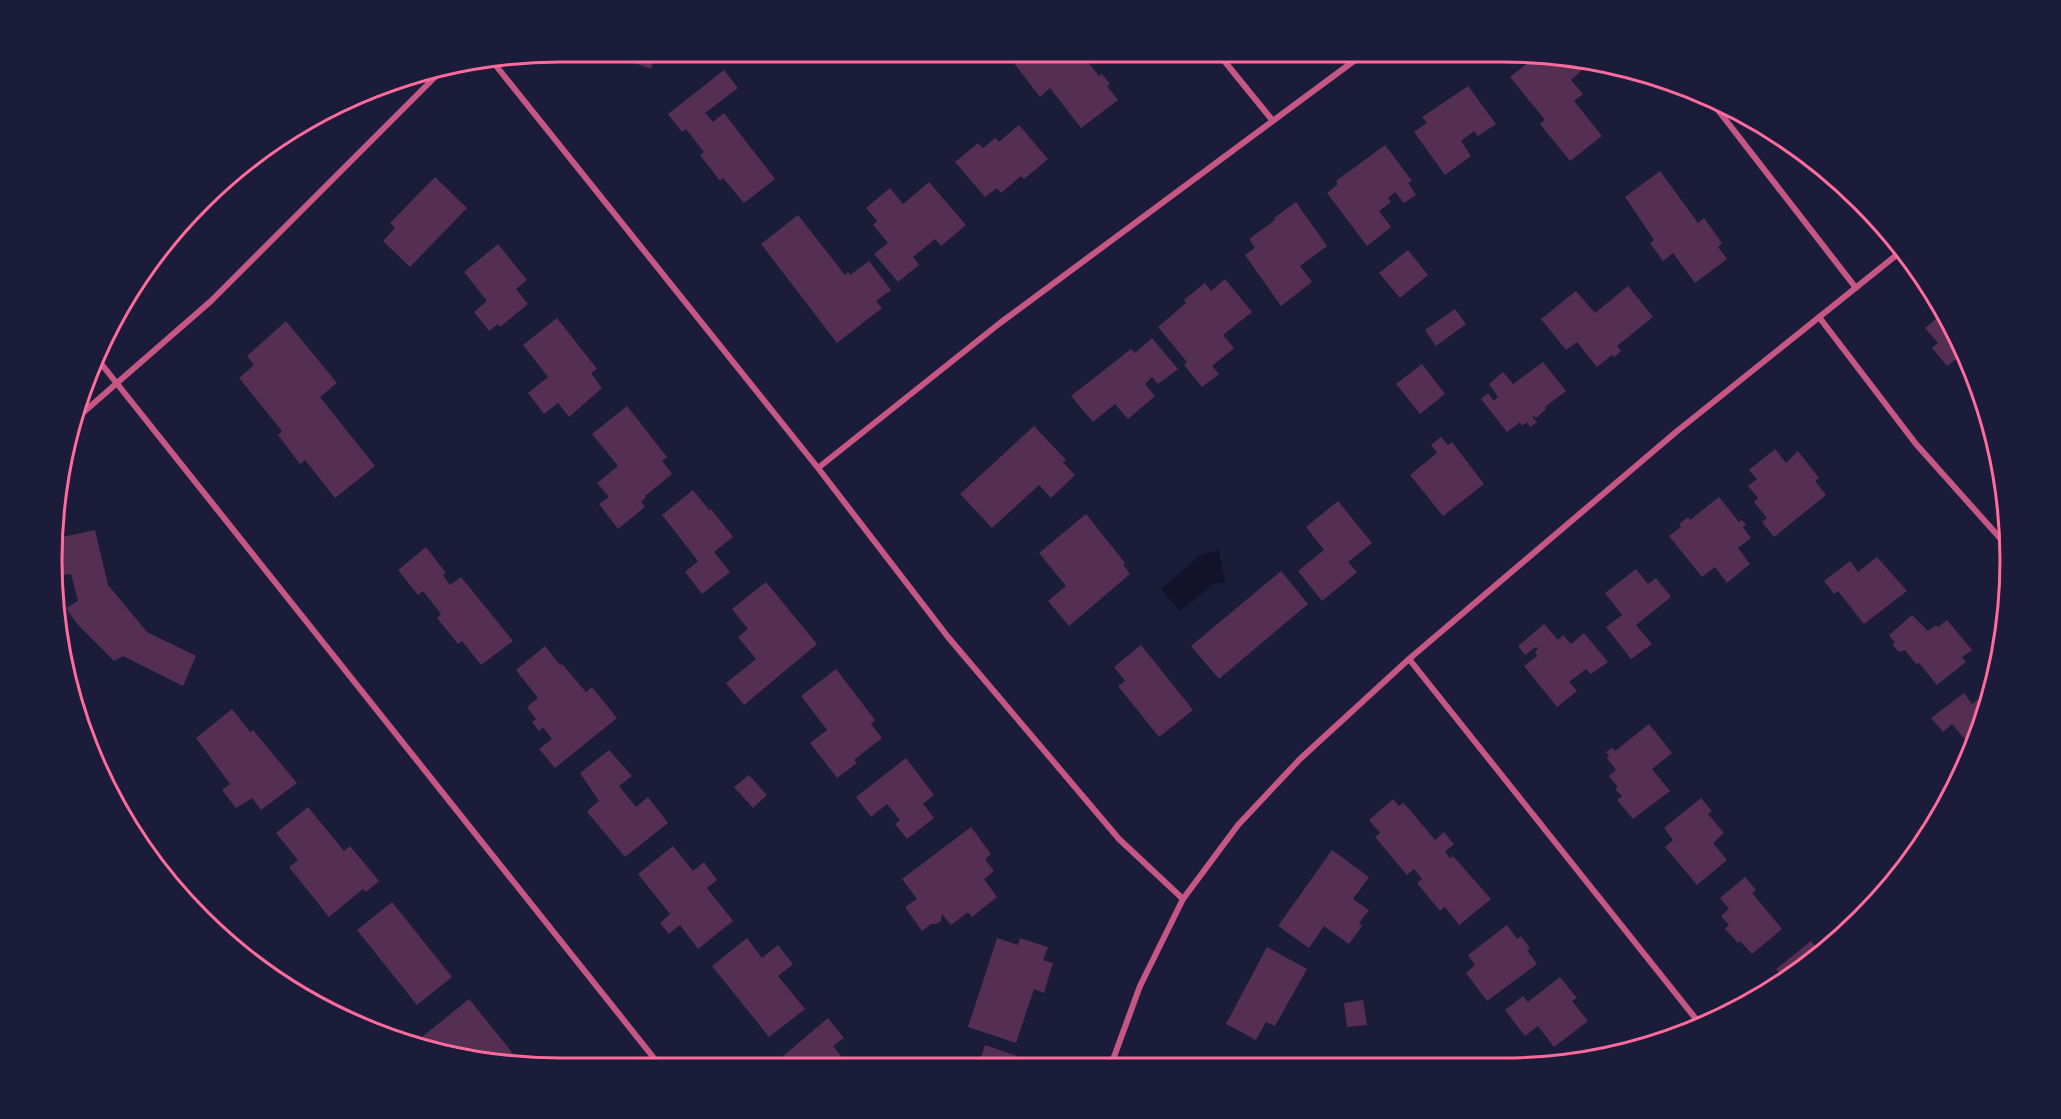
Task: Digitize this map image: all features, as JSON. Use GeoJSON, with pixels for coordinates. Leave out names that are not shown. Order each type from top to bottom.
{"type":"FeatureCollection","features":[{"type":"Feature","properties":{"kind":"street"},"geometry":{"type":"LineString","coordinates":[[1225,62],[1273,121]]}},
{"type":"Feature","properties":{"kind":"street"},"geometry":{"type":"LineString","coordinates":[[818,468],[1000,323],[1353,62]]}},
{"type":"Feature","properties":{"kind":"street"},"geometry":{"type":"LineString","coordinates":[[497,66],[818,468],[948,637],[1111,830],[1183,899]]}},
{"type":"Feature","properties":{"kind":"street"},"geometry":{"type":"LineString","coordinates":[[84,412],[211,301],[435,77]]}},
{"type":"Feature","properties":{"kind":"street"},"geometry":{"type":"LineString","coordinates":[[1721,112],[1856,288]]}},
{"type":"Feature","properties":{"kind":"street"},"geometry":{"type":"LineString","coordinates":[[1114,1058],[1140,986],[1183,899],[1238,825],[1300,759],[1409,659],[1676,432],[1896,255]]}},
{"type":"Feature","properties":{"kind":"street"},"geometry":{"type":"LineString","coordinates":[[1819,317],[1916,444],[1999,536]]}},
{"type":"Feature","properties":{"kind":"street"},"geometry":{"type":"LineString","coordinates":[[101,364],[655,1058]]}},
{"type":"Feature","properties":{"kind":"street"},"geometry":{"type":"LineString","coordinates":[[1409,659],[1696,1018]]}},
{"type":"Feature","properties":{"kind":"shaded area"},"geometry":{"type":"Polygon","coordinates":[[[1219,550],[1225,582],[1213,584],[1180,611],[1161,589],[1199,556],[1219,550]]]}},
{"type":"Feature","properties":{"kind":"building"},"geometry":{"type":"Polygon","coordinates":[[[632,62],[654,62],[651,69],[632,62]]]}},
{"type":"Feature","properties":{"kind":"building"},"geometry":{"type":"Polygon","coordinates":[[[1013,62],[1088,62],[1099,76],[1102,74],[1110,84],[1107,86],[1118,100],[1081,128],[1050,88],[1040,97],[1013,62]]]}},
{"type":"Feature","properties":{"kind":"building"},"geometry":{"type":"Polygon","coordinates":[[[1528,63],[1578,68],[1581,71],[1571,80],[1583,94],[1574,101],[1602,136],[1570,161],[1540,124],[1545,120],[1510,77],[1528,63]]]}},
{"type":"Feature","properties":{"kind":"building"},"geometry":{"type":"Polygon","coordinates":[[[724,70],[738,88],[705,113],[713,122],[724,113],[775,179],[744,203],[723,178],[720,181],[700,155],[704,152],[686,129],[682,132],[668,114],[724,70]]]}},
{"type":"Feature","properties":{"kind":"building"},"geometry":{"type":"Polygon","coordinates":[[[1468,86],[1496,124],[1478,136],[1474,131],[1461,141],[1471,156],[1445,175],[1414,132],[1427,123],[1422,117],[1468,86]]]}},
{"type":"Feature","properties":{"kind":"building"},"geometry":{"type":"Polygon","coordinates":[[[1019,125],[1048,159],[1024,179],[1021,176],[1001,193],[997,188],[985,197],[955,162],[978,143],[983,148],[995,138],[999,142],[1019,125]]]}},
{"type":"Feature","properties":{"kind":"building"},"geometry":{"type":"Polygon","coordinates":[[[1385,145],[1412,181],[1408,183],[1416,195],[1404,203],[1395,192],[1388,198],[1391,202],[1379,211],[1391,227],[1367,246],[1327,193],[1338,184],[1336,181],[1385,145]]]}},
{"type":"Feature","properties":{"kind":"building"},"geometry":{"type":"Polygon","coordinates":[[[1660,171],[1698,223],[1704,218],[1722,243],[1718,247],[1727,259],[1695,283],[1673,253],[1663,261],[1650,243],[1654,240],[1625,197],[1660,171]]]}},
{"type":"Feature","properties":{"kind":"building"},"geometry":{"type":"Polygon","coordinates":[[[435,177],[467,208],[410,267],[383,241],[395,228],[390,223],[435,177]]]}},
{"type":"Feature","properties":{"kind":"building"},"geometry":{"type":"Polygon","coordinates":[[[929,182],[966,225],[941,246],[935,239],[913,257],[919,265],[898,282],[874,254],[888,243],[873,225],[877,221],[866,208],[890,188],[903,204],[929,182]]]}},
{"type":"Feature","properties":{"kind":"building"},"geometry":{"type":"Polygon","coordinates":[[[1296,202],[1327,246],[1300,266],[1312,282],[1281,306],[1245,255],[1255,248],[1249,239],[1296,202]]]}},
{"type":"Feature","properties":{"kind":"building"},"geometry":{"type":"Polygon","coordinates":[[[798,215],[845,275],[848,272],[850,275],[869,261],[891,290],[876,301],[882,308],[837,343],[761,244],[798,215]]]}},
{"type":"Feature","properties":{"kind":"building"},"geometry":{"type":"Polygon","coordinates":[[[498,244],[527,280],[516,289],[528,304],[500,327],[498,324],[489,331],[474,312],[487,301],[464,272],[498,244]]]}},
{"type":"Feature","properties":{"kind":"building"},"geometry":{"type":"Polygon","coordinates":[[[1408,250],[1428,275],[1400,298],[1379,273],[1408,250]]]}},
{"type":"Feature","properties":{"kind":"building"},"geometry":{"type":"Polygon","coordinates":[[[1225,279],[1252,312],[1223,335],[1234,348],[1212,366],[1219,374],[1202,387],[1184,365],[1187,362],[1158,327],[1186,303],[1184,300],[1205,283],[1211,291],[1225,279]]]}},
{"type":"Feature","properties":{"kind":"building"},"geometry":{"type":"Polygon","coordinates":[[[1628,286],[1653,317],[1617,346],[1621,351],[1597,367],[1577,342],[1566,350],[1541,319],[1576,291],[1595,313],[1628,286]]]}},
{"type":"Feature","properties":{"kind":"building"},"geometry":{"type":"Polygon","coordinates":[[[1455,309],[1466,324],[1436,346],[1425,330],[1455,309]]]}},
{"type":"Feature","properties":{"kind":"building"},"geometry":{"type":"Polygon","coordinates":[[[557,318],[597,369],[591,373],[602,388],[569,417],[558,403],[544,414],[528,393],[548,377],[523,345],[557,318]]]}},
{"type":"Feature","properties":{"kind":"building"},"geometry":{"type":"Polygon","coordinates":[[[1937,318],[1957,358],[1947,366],[1932,348],[1938,343],[1925,328],[1937,318]]]}},
{"type":"Feature","properties":{"kind":"building"},"geometry":{"type":"Polygon","coordinates":[[[286,321],[337,383],[320,397],[375,466],[335,498],[305,460],[300,464],[278,435],[282,431],[239,378],[254,365],[247,356],[286,321]]]}},
{"type":"Feature","properties":{"kind":"building"},"geometry":{"type":"Polygon","coordinates":[[[1152,338],[1178,369],[1158,384],[1152,377],[1145,384],[1155,396],[1128,419],[1115,404],[1093,422],[1071,396],[1131,349],[1135,353],[1152,338]]]}},
{"type":"Feature","properties":{"kind":"building"},"geometry":{"type":"Polygon","coordinates":[[[1543,362],[1566,391],[1545,407],[1546,409],[1536,418],[1532,417],[1537,422],[1530,427],[1527,422],[1522,426],[1520,422],[1507,432],[1481,399],[1488,393],[1494,401],[1498,397],[1489,384],[1503,372],[1513,384],[1543,362]]]}},
{"type":"Feature","properties":{"kind":"building"},"geometry":{"type":"Polygon","coordinates":[[[1422,364],[1445,394],[1420,414],[1396,384],[1422,364]]]}},
{"type":"Feature","properties":{"kind":"building"},"geometry":{"type":"Polygon","coordinates":[[[627,406],[667,457],[662,461],[672,474],[645,496],[641,502],[645,507],[618,529],[599,504],[609,497],[597,483],[618,466],[592,434],[627,406]]]}},
{"type":"Feature","properties":{"kind":"building"},"geometry":{"type":"Polygon","coordinates":[[[1034,426],[1066,460],[1063,462],[1075,475],[1051,498],[1039,485],[992,528],[960,494],[1034,426]]]}},
{"type":"Feature","properties":{"kind":"building"},"geometry":{"type":"Polygon","coordinates":[[[1441,437],[1448,445],[1452,442],[1484,484],[1443,516],[1410,475],[1437,453],[1431,445],[1441,437]]]}},
{"type":"Feature","properties":{"kind":"building"},"geometry":{"type":"Polygon","coordinates":[[[1775,449],[1786,463],[1798,451],[1819,478],[1815,481],[1826,495],[1774,537],[1762,522],[1767,518],[1754,502],[1758,498],[1748,486],[1757,479],[1749,470],[1775,449]]]}},
{"type":"Feature","properties":{"kind":"building"},"geometry":{"type":"Polygon","coordinates":[[[693,490],[733,537],[714,552],[730,572],[702,594],[685,572],[698,561],[662,515],[693,490]]]}},
{"type":"Feature","properties":{"kind":"building"},"geometry":{"type":"Polygon","coordinates":[[[1719,497],[1739,522],[1742,520],[1746,525],[1743,527],[1751,538],[1738,548],[1750,564],[1727,583],[1715,567],[1702,577],[1669,536],[1681,527],[1679,524],[1688,517],[1690,520],[1719,497]]]}},
{"type":"Feature","properties":{"kind":"building"},"geometry":{"type":"Polygon","coordinates":[[[1338,501],[1372,543],[1348,562],[1357,572],[1322,601],[1298,571],[1324,550],[1306,527],[1338,501]]]}},
{"type":"Feature","properties":{"kind":"building"},"geometry":{"type":"Polygon","coordinates":[[[1086,514],[1125,563],[1123,564],[1130,574],[1069,626],[1048,601],[1066,586],[1039,553],[1086,514]]]}},
{"type":"Feature","properties":{"kind":"building"},"geometry":{"type":"Polygon","coordinates":[[[95,530],[108,585],[147,632],[196,656],[183,686],[123,656],[114,661],[78,625],[66,608],[78,601],[71,574],[64,575],[62,568],[63,537],[95,530]]]}},
{"type":"Feature","properties":{"kind":"building"},"geometry":{"type":"Polygon","coordinates":[[[426,547],[446,573],[443,575],[450,585],[461,577],[513,641],[481,665],[462,641],[458,644],[437,618],[441,614],[423,591],[418,595],[398,570],[426,547]]]}},
{"type":"Feature","properties":{"kind":"building"},"geometry":{"type":"Polygon","coordinates":[[[1877,557],[1907,591],[1864,624],[1838,591],[1834,594],[1824,581],[1850,561],[1858,572],[1877,557]]]}},
{"type":"Feature","properties":{"kind":"building"},"geometry":{"type":"Polygon","coordinates":[[[1636,569],[1648,584],[1656,578],[1671,597],[1636,625],[1652,644],[1631,659],[1606,627],[1622,615],[1605,593],[1636,569]]]}},
{"type":"Feature","properties":{"kind":"building"},"geometry":{"type":"Polygon","coordinates":[[[1281,571],[1308,604],[1219,679],[1191,646],[1281,571]]]}},
{"type":"Feature","properties":{"kind":"building"},"geometry":{"type":"Polygon","coordinates":[[[766,582],[817,644],[744,705],[726,683],[756,659],[738,637],[748,629],[732,609],[766,582]]]}},
{"type":"Feature","properties":{"kind":"building"},"geometry":{"type":"Polygon","coordinates":[[[1912,615],[1928,631],[1947,620],[1972,650],[1962,657],[1966,662],[1937,685],[1905,650],[1899,652],[1892,644],[1895,643],[1889,635],[1912,615]]]}},
{"type":"Feature","properties":{"kind":"building"},"geometry":{"type":"Polygon","coordinates":[[[1544,624],[1558,640],[1563,635],[1571,644],[1584,633],[1608,662],[1591,674],[1586,669],[1569,682],[1577,691],[1557,707],[1524,666],[1537,656],[1535,652],[1538,649],[1536,647],[1525,655],[1518,646],[1544,624]]]}},
{"type":"Feature","properties":{"kind":"building"},"geometry":{"type":"Polygon","coordinates":[[[1141,645],[1193,710],[1159,737],[1118,686],[1125,681],[1114,667],[1141,645]]]}},
{"type":"Feature","properties":{"kind":"building"},"geometry":{"type":"Polygon","coordinates":[[[545,646],[586,692],[592,687],[617,718],[555,768],[539,749],[552,739],[543,727],[539,731],[532,722],[536,719],[527,707],[538,698],[516,670],[545,646]]]}},
{"type":"Feature","properties":{"kind":"building"},"geometry":{"type":"Polygon","coordinates":[[[836,669],[875,720],[871,724],[882,738],[854,760],[857,763],[837,778],[810,743],[827,730],[801,696],[836,669]]]}},
{"type":"Feature","properties":{"kind":"building"},"geometry":{"type":"Polygon","coordinates":[[[1964,693],[1972,704],[1980,698],[1966,740],[1952,724],[1943,732],[1931,718],[1964,693]]]}},
{"type":"Feature","properties":{"kind":"building"},"geometry":{"type":"Polygon","coordinates":[[[232,709],[250,732],[253,730],[297,783],[261,810],[252,798],[236,808],[222,790],[230,784],[196,738],[232,709]]]}},
{"type":"Feature","properties":{"kind":"building"},"geometry":{"type":"Polygon","coordinates":[[[1649,724],[1672,753],[1652,769],[1670,791],[1633,819],[1617,800],[1622,796],[1609,776],[1616,770],[1607,758],[1609,756],[1606,752],[1612,748],[1615,751],[1649,724]]]}},
{"type":"Feature","properties":{"kind":"building"},"geometry":{"type":"Polygon","coordinates":[[[609,750],[632,776],[619,786],[636,807],[648,797],[668,823],[625,857],[588,813],[588,810],[599,801],[580,773],[609,750]]]}},
{"type":"Feature","properties":{"kind":"building"},"geometry":{"type":"Polygon","coordinates":[[[906,758],[934,795],[923,804],[934,818],[907,839],[895,824],[900,820],[887,804],[871,817],[856,797],[906,758]]]}},
{"type":"Feature","properties":{"kind":"building"},"geometry":{"type":"Polygon","coordinates":[[[749,775],[767,795],[753,808],[734,787],[749,775]]]}},
{"type":"Feature","properties":{"kind":"building"},"geometry":{"type":"Polygon","coordinates":[[[1701,798],[1712,811],[1708,814],[1724,833],[1713,843],[1727,860],[1697,885],[1665,847],[1673,840],[1664,828],[1701,798]]]}},
{"type":"Feature","properties":{"kind":"building"},"geometry":{"type":"Polygon","coordinates":[[[1393,799],[1399,806],[1403,803],[1435,840],[1444,832],[1454,844],[1445,852],[1450,858],[1453,856],[1491,899],[1459,925],[1445,907],[1440,911],[1417,883],[1422,879],[1414,869],[1407,875],[1375,837],[1380,833],[1369,820],[1393,799]]]}},
{"type":"Feature","properties":{"kind":"building"},"geometry":{"type":"Polygon","coordinates":[[[308,807],[344,851],[350,846],[379,881],[366,892],[363,889],[329,917],[289,867],[298,860],[276,833],[308,807]]]}},
{"type":"Feature","properties":{"kind":"building"},"geometry":{"type":"Polygon","coordinates":[[[971,827],[991,854],[985,859],[994,871],[984,879],[997,897],[972,917],[968,912],[951,925],[942,914],[941,921],[931,924],[922,931],[905,907],[917,899],[902,879],[971,827]]]}},
{"type":"Feature","properties":{"kind":"building"},"geometry":{"type":"Polygon","coordinates":[[[673,846],[693,871],[704,862],[717,880],[707,888],[733,921],[698,949],[680,925],[669,934],[660,923],[670,914],[638,874],[673,846]]]}},
{"type":"Feature","properties":{"kind":"building"},"geometry":{"type":"Polygon","coordinates":[[[1332,850],[1369,877],[1353,899],[1369,910],[1359,923],[1362,926],[1349,944],[1324,926],[1309,948],[1278,926],[1332,850]]]}},
{"type":"Feature","properties":{"kind":"building"},"geometry":{"type":"Polygon","coordinates":[[[1745,877],[1756,890],[1752,893],[1782,929],[1752,954],[1725,929],[1729,925],[1721,916],[1729,909],[1720,898],[1745,877]]]}},
{"type":"Feature","properties":{"kind":"building"},"geometry":{"type":"Polygon","coordinates":[[[392,902],[452,977],[417,1005],[357,930],[392,902]]]}},
{"type":"Feature","properties":{"kind":"building"},"geometry":{"type":"Polygon","coordinates":[[[1507,925],[1517,939],[1521,936],[1530,948],[1527,950],[1537,964],[1487,1001],[1466,973],[1475,965],[1468,955],[1507,925]]]}},
{"type":"Feature","properties":{"kind":"building"},"geometry":{"type":"Polygon","coordinates":[[[747,938],[762,958],[778,945],[793,964],[778,976],[805,1009],[769,1037],[712,966],[747,938]]]}},
{"type":"Feature","properties":{"kind":"building"},"geometry":{"type":"Polygon","coordinates":[[[997,938],[1018,945],[1020,938],[1048,947],[1043,960],[1053,963],[1044,993],[1034,989],[1016,1043],[968,1027],[997,938]]]}},
{"type":"Feature","properties":{"kind":"building"},"geometry":{"type":"Polygon","coordinates":[[[1811,941],[1815,946],[1780,973],[1776,969],[1811,941]]]}},
{"type":"Feature","properties":{"kind":"building"},"geometry":{"type":"Polygon","coordinates":[[[1267,947],[1307,969],[1275,1026],[1266,1022],[1256,1040],[1226,1024],[1267,947]]]}},
{"type":"Feature","properties":{"kind":"building"},"geometry":{"type":"Polygon","coordinates":[[[1560,977],[1577,998],[1572,1001],[1588,1021],[1554,1047],[1538,1026],[1525,1036],[1505,1010],[1523,996],[1528,1002],[1560,977]]]}},
{"type":"Feature","properties":{"kind":"building"},"geometry":{"type":"Polygon","coordinates":[[[469,999],[514,1055],[462,1048],[422,1037],[469,999]]]}},
{"type":"Feature","properties":{"kind":"building"},"geometry":{"type":"Polygon","coordinates":[[[1363,1000],[1367,1025],[1347,1027],[1344,1003],[1363,1000]]]}},
{"type":"Feature","properties":{"kind":"building"},"geometry":{"type":"Polygon","coordinates":[[[828,1018],[844,1038],[833,1046],[843,1058],[785,1058],[783,1056],[828,1018]]]}},
{"type":"Feature","properties":{"kind":"building"},"geometry":{"type":"Polygon","coordinates":[[[985,1045],[1017,1056],[1016,1058],[981,1058],[985,1045]]]}}]}
